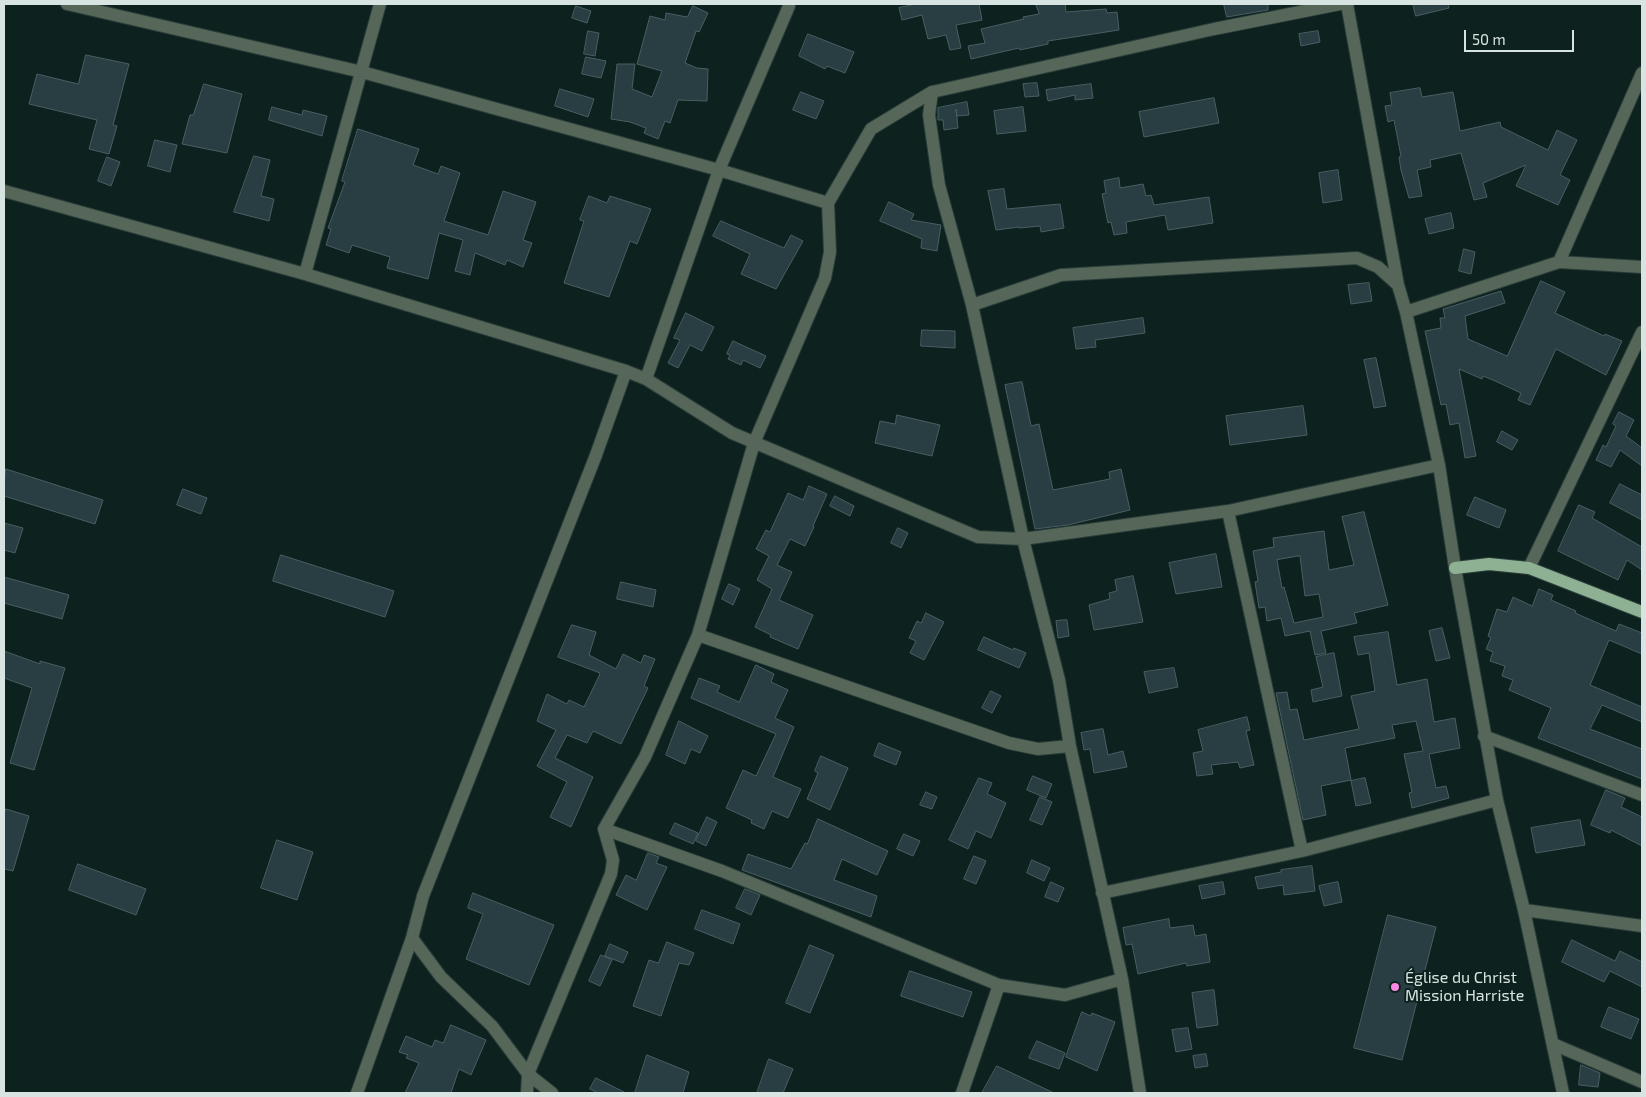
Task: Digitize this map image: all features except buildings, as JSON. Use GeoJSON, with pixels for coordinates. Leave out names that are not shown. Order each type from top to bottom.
{"type":"FeatureCollection","features":[{"type":"Feature","properties":{"kind":"main road"},"geometry":{"type":"LineString","coordinates":[[1455,568],[1489,564],[1529,568],[1642,612]]}},
{"type":"Feature","properties":{"kind":"street"},"geometry":{"type":"LineString","coordinates":[[67,4],[362,72],[719,170],[828,203]]}},
{"type":"Feature","properties":{"kind":"street"},"geometry":{"type":"LineString","coordinates":[[305,274],[380,4]]}},
{"type":"Feature","properties":{"kind":"street"},"geometry":{"type":"LineString","coordinates":[[646,379],[719,170],[792,4]]}},
{"type":"Feature","properties":{"kind":"street"},"geometry":{"type":"LineString","coordinates":[[528,1093],[528,1074],[610,874],[613,860],[604,829],[645,757],[698,635],[754,443],[825,278],[830,252],[828,203],[871,129],[932,92],[1340,4]]}},
{"type":"Feature","properties":{"kind":"street"},"geometry":{"type":"LineString","coordinates":[[1348,4],[1398,285],[1406,312],[1439,465],[1484,736],[1564,1093]]}},
{"type":"Feature","properties":{"kind":"street"},"geometry":{"type":"LineString","coordinates":[[1559,262],[1642,73]]}},
{"type":"Feature","properties":{"kind":"street"},"geometry":{"type":"LineString","coordinates":[[932,92],[929,114],[939,186],[972,305],[1023,539],[1059,680],[1070,746],[1122,979],[1140,1093]]}},
{"type":"Feature","properties":{"kind":"street"},"geometry":{"type":"LineString","coordinates":[[4,190],[305,274],[626,371],[646,379],[732,433],[965,534],[978,537],[1023,539],[1228,511],[1439,465]]}},
{"type":"Feature","properties":{"kind":"street"},"geometry":{"type":"LineString","coordinates":[[972,305],[1061,274],[1357,258],[1378,268],[1398,285]]}},
{"type":"Feature","properties":{"kind":"street"},"geometry":{"type":"LineString","coordinates":[[1406,312],[1559,262],[1642,267]]}},
{"type":"Feature","properties":{"kind":"street"},"geometry":{"type":"LineString","coordinates":[[1529,568],[1642,332]]}},
{"type":"Feature","properties":{"kind":"street"},"geometry":{"type":"LineString","coordinates":[[357,1093],[412,938],[423,896],[596,455],[626,371]]}},
{"type":"Feature","properties":{"kind":"street"},"geometry":{"type":"LineString","coordinates":[[1228,511],[1302,851]]}},
{"type":"Feature","properties":{"kind":"street"},"geometry":{"type":"LineString","coordinates":[[698,635],[1009,743],[1038,749],[1070,746]]}},
{"type":"Feature","properties":{"kind":"street"},"geometry":{"type":"LineString","coordinates":[[1484,736],[1642,795]]}},
{"type":"Feature","properties":{"kind":"street"},"geometry":{"type":"LineString","coordinates":[[1102,893],[1302,851],[1497,800]]}},
{"type":"Feature","properties":{"kind":"street"},"geometry":{"type":"LineString","coordinates":[[604,829],[722,871],[999,984],[1065,995],[1122,979]]}},
{"type":"Feature","properties":{"kind":"street"},"geometry":{"type":"LineString","coordinates":[[1524,910],[1642,926]]}},
{"type":"Feature","properties":{"kind":"street"},"geometry":{"type":"LineString","coordinates":[[412,938],[441,977],[492,1026],[528,1074],[552,1093]]}},
{"type":"Feature","properties":{"kind":"street"},"geometry":{"type":"LineString","coordinates":[[962,1093],[999,984]]}},
{"type":"Feature","properties":{"kind":"street"},"geometry":{"type":"LineString","coordinates":[[1553,1044],[1642,1082]]}},
{"type":"Feature","properties":{"kind":"place","name":"Église du Christ Mission Harriste"},"geometry":{"type":"Point","coordinates":[1395,987]}}]}
